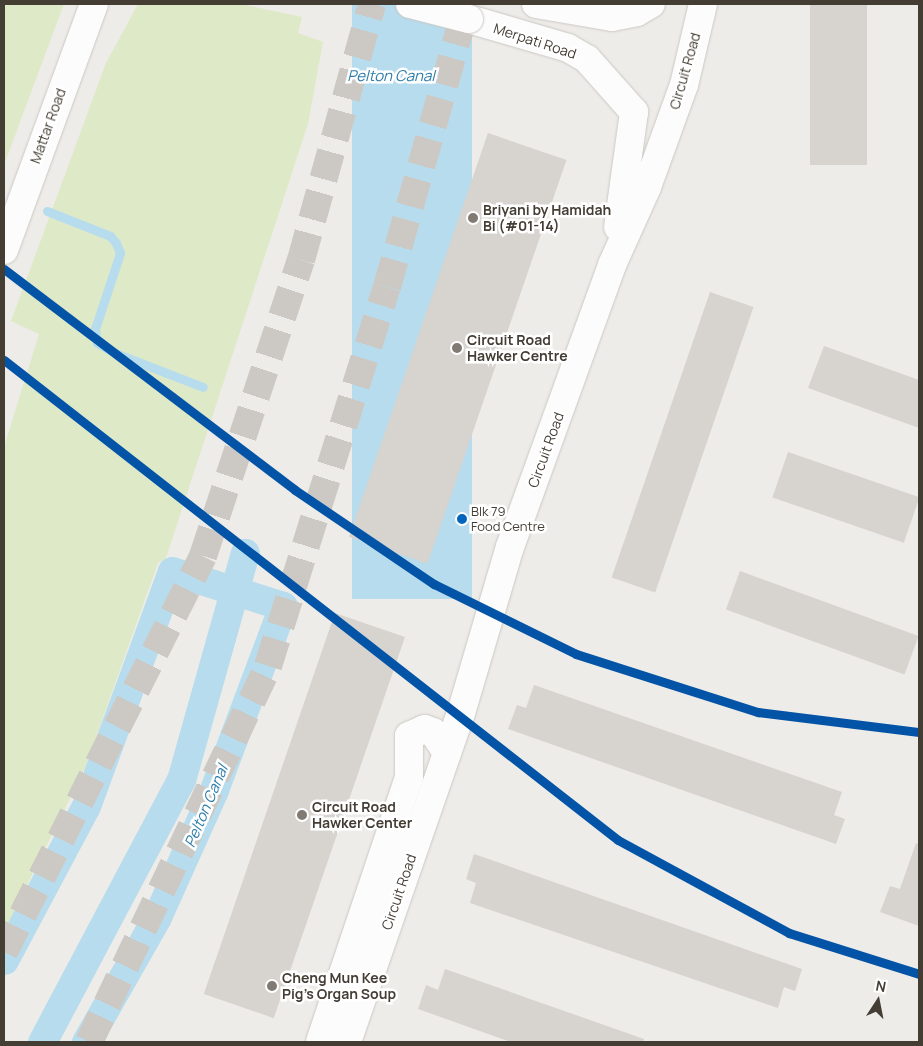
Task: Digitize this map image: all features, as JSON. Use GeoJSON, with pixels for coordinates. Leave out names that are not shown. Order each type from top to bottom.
{"type":"FeatureCollection","features":[{"type":"Feature","properties":{"kind":"street","name":"Mattar Road"},"geometry":{"type":"LineString","coordinates":[[4,250],[94,4]]}},
{"type":"Feature","properties":{"kind":"street","name":"Merpati Road"},"geometry":{"type":"LineString","coordinates":[[410,4],[568,48],[587,59],[634,112],[612,265]]}},
{"type":"Feature","properties":{"kind":"street"},"geometry":{"type":"LineString","coordinates":[[536,4],[612,17],[637,12],[650,4]]}},
{"type":"Feature","properties":{"kind":"street","name":"Circuit Road"},"geometry":{"type":"LineString","coordinates":[[347,1042],[447,753],[510,547],[612,265],[647,187],[684,85],[703,4]]}},
{"type":"Feature","properties":{"kind":"street"},"geometry":{"type":"LineString","coordinates":[[320,1042],[409,778],[409,736],[425,728],[433,732],[447,753]]}},
{"type":"Feature","properties":{"kind":"green space"},"geometry":{"type":"Polygon","coordinates":[[[4,4],[64,4],[4,165],[4,4]]]}},
{"type":"Feature","properties":{"kind":"green space"},"geometry":{"type":"Polygon","coordinates":[[[138,4],[241,4],[302,17],[298,33],[323,42],[308,124],[166,558],[158,563],[85,768],[4,932],[4,447],[39,334],[11,321],[106,63],[138,4]]]}},
{"type":"Feature","properties":{"kind":"water"},"geometry":{"type":"Polygon","coordinates":[[[352,4],[472,4],[472,599],[352,599],[352,4]]]}},
{"type":"Feature","properties":{"kind":"building"},"geometry":{"type":"Polygon","coordinates":[[[810,4],[867,4],[867,165],[810,165],[810,4]]]}},
{"type":"Feature","properties":{"kind":"building","name":"Circuit Road Hawker Centre"},"geometry":{"type":"Polygon","coordinates":[[[488,133],[566,160],[427,564],[349,537],[488,133]]]}},
{"type":"Feature","properties":{"kind":"building"},"geometry":{"type":"Polygon","coordinates":[[[710,292],[753,307],[655,593],[612,578],[710,292]]]}},
{"type":"Feature","properties":{"kind":"building"},"geometry":{"type":"Polygon","coordinates":[[[824,346],[919,380],[919,428],[808,388],[824,346]]]}},
{"type":"Feature","properties":{"kind":"building"},"geometry":{"type":"Polygon","coordinates":[[[788,452],[919,497],[904,543],[772,497],[788,452]]]}},
{"type":"Feature","properties":{"kind":"building"},"geometry":{"type":"Polygon","coordinates":[[[740,571],[919,636],[905,675],[726,610],[740,571]]]}},
{"type":"Feature","properties":{"kind":"building","name":"Circuit Road Hawker Center"},"geometry":{"type":"Polygon","coordinates":[[[335,613],[405,637],[274,1018],[204,994],[335,613]]]}},
{"type":"Feature","properties":{"kind":"building"},"geometry":{"type":"Polygon","coordinates":[[[534,685],[842,792],[834,815],[845,819],[836,844],[508,729],[517,705],[526,708],[534,685]]]}},
{"type":"Feature","properties":{"kind":"building"},"geometry":{"type":"Polygon","coordinates":[[[916,843],[919,844],[919,926],[880,912],[890,886],[900,889],[916,843]]]}},
{"type":"Feature","properties":{"kind":"building"},"geometry":{"type":"Polygon","coordinates":[[[474,854],[802,969],[795,991],[784,987],[778,1008],[470,903],[476,883],[466,879],[474,854]]]}},
{"type":"Feature","properties":{"kind":"building"},"geometry":{"type":"Polygon","coordinates":[[[445,969],[644,1039],[643,1042],[511,1042],[418,1009],[426,985],[438,990],[445,969]]]}},
{"type":"Feature","properties":{"kind":"waterway"},"geometry":{"type":"LineString","coordinates":[[47,211],[110,236],[116,243],[120,253],[95,329],[97,343],[115,353],[203,387]]}},
{"type":"Feature","properties":{"kind":"waterway","name":"Pelton Canal"},"geometry":{"type":"LineString","coordinates":[[42,1042],[181,780],[245,553]]}},
{"type":"Feature","properties":{"kind":"waterway","name":"Pelton Canal"},"geometry":{"type":"LineString","coordinates":[[4,960],[86,806],[172,571],[283,606],[214,790],[157,917],[86,1042]]}},
{"type":"Feature","properties":{"kind":"tunnel"},"geometry":{"type":"LineString","coordinates":[[4,952],[203,556],[301,260],[372,4]]}},
{"type":"Feature","properties":{"kind":"tunnel"},"geometry":{"type":"LineString","coordinates":[[89,1042],[268,666],[387,287],[467,4]]}},
{"type":"Feature","properties":{"kind":"transit line"},"geometry":{"type":"LineString","coordinates":[[4,269],[295,490],[434,584],[576,654],[758,712],[919,732]]}},
{"type":"Feature","properties":{"kind":"transit line"},"geometry":{"type":"LineString","coordinates":[[4,360],[618,840],[789,933],[919,974]]}},
{"type":"Feature","properties":{"kind":"place","name":"Briyani by Hamidah Bi (#01-14)"},"geometry":{"type":"Point","coordinates":[473,218]}},
{"type":"Feature","properties":{"kind":"place","name":"Circuit Road Hawker Centre"},"geometry":{"type":"Point","coordinates":[457,348]}},
{"type":"Feature","properties":{"kind":"place","name":"Blk 79 Food Centre"},"geometry":{"type":"Point","coordinates":[462,519]}},
{"type":"Feature","properties":{"kind":"place","name":"Circuit Road Hawker Center"},"geometry":{"type":"Point","coordinates":[302,815]}},
{"type":"Feature","properties":{"kind":"place","name":"Cheng Mun Kee Pig's Organ Soup"},"geometry":{"type":"Point","coordinates":[272,986]}}]}
